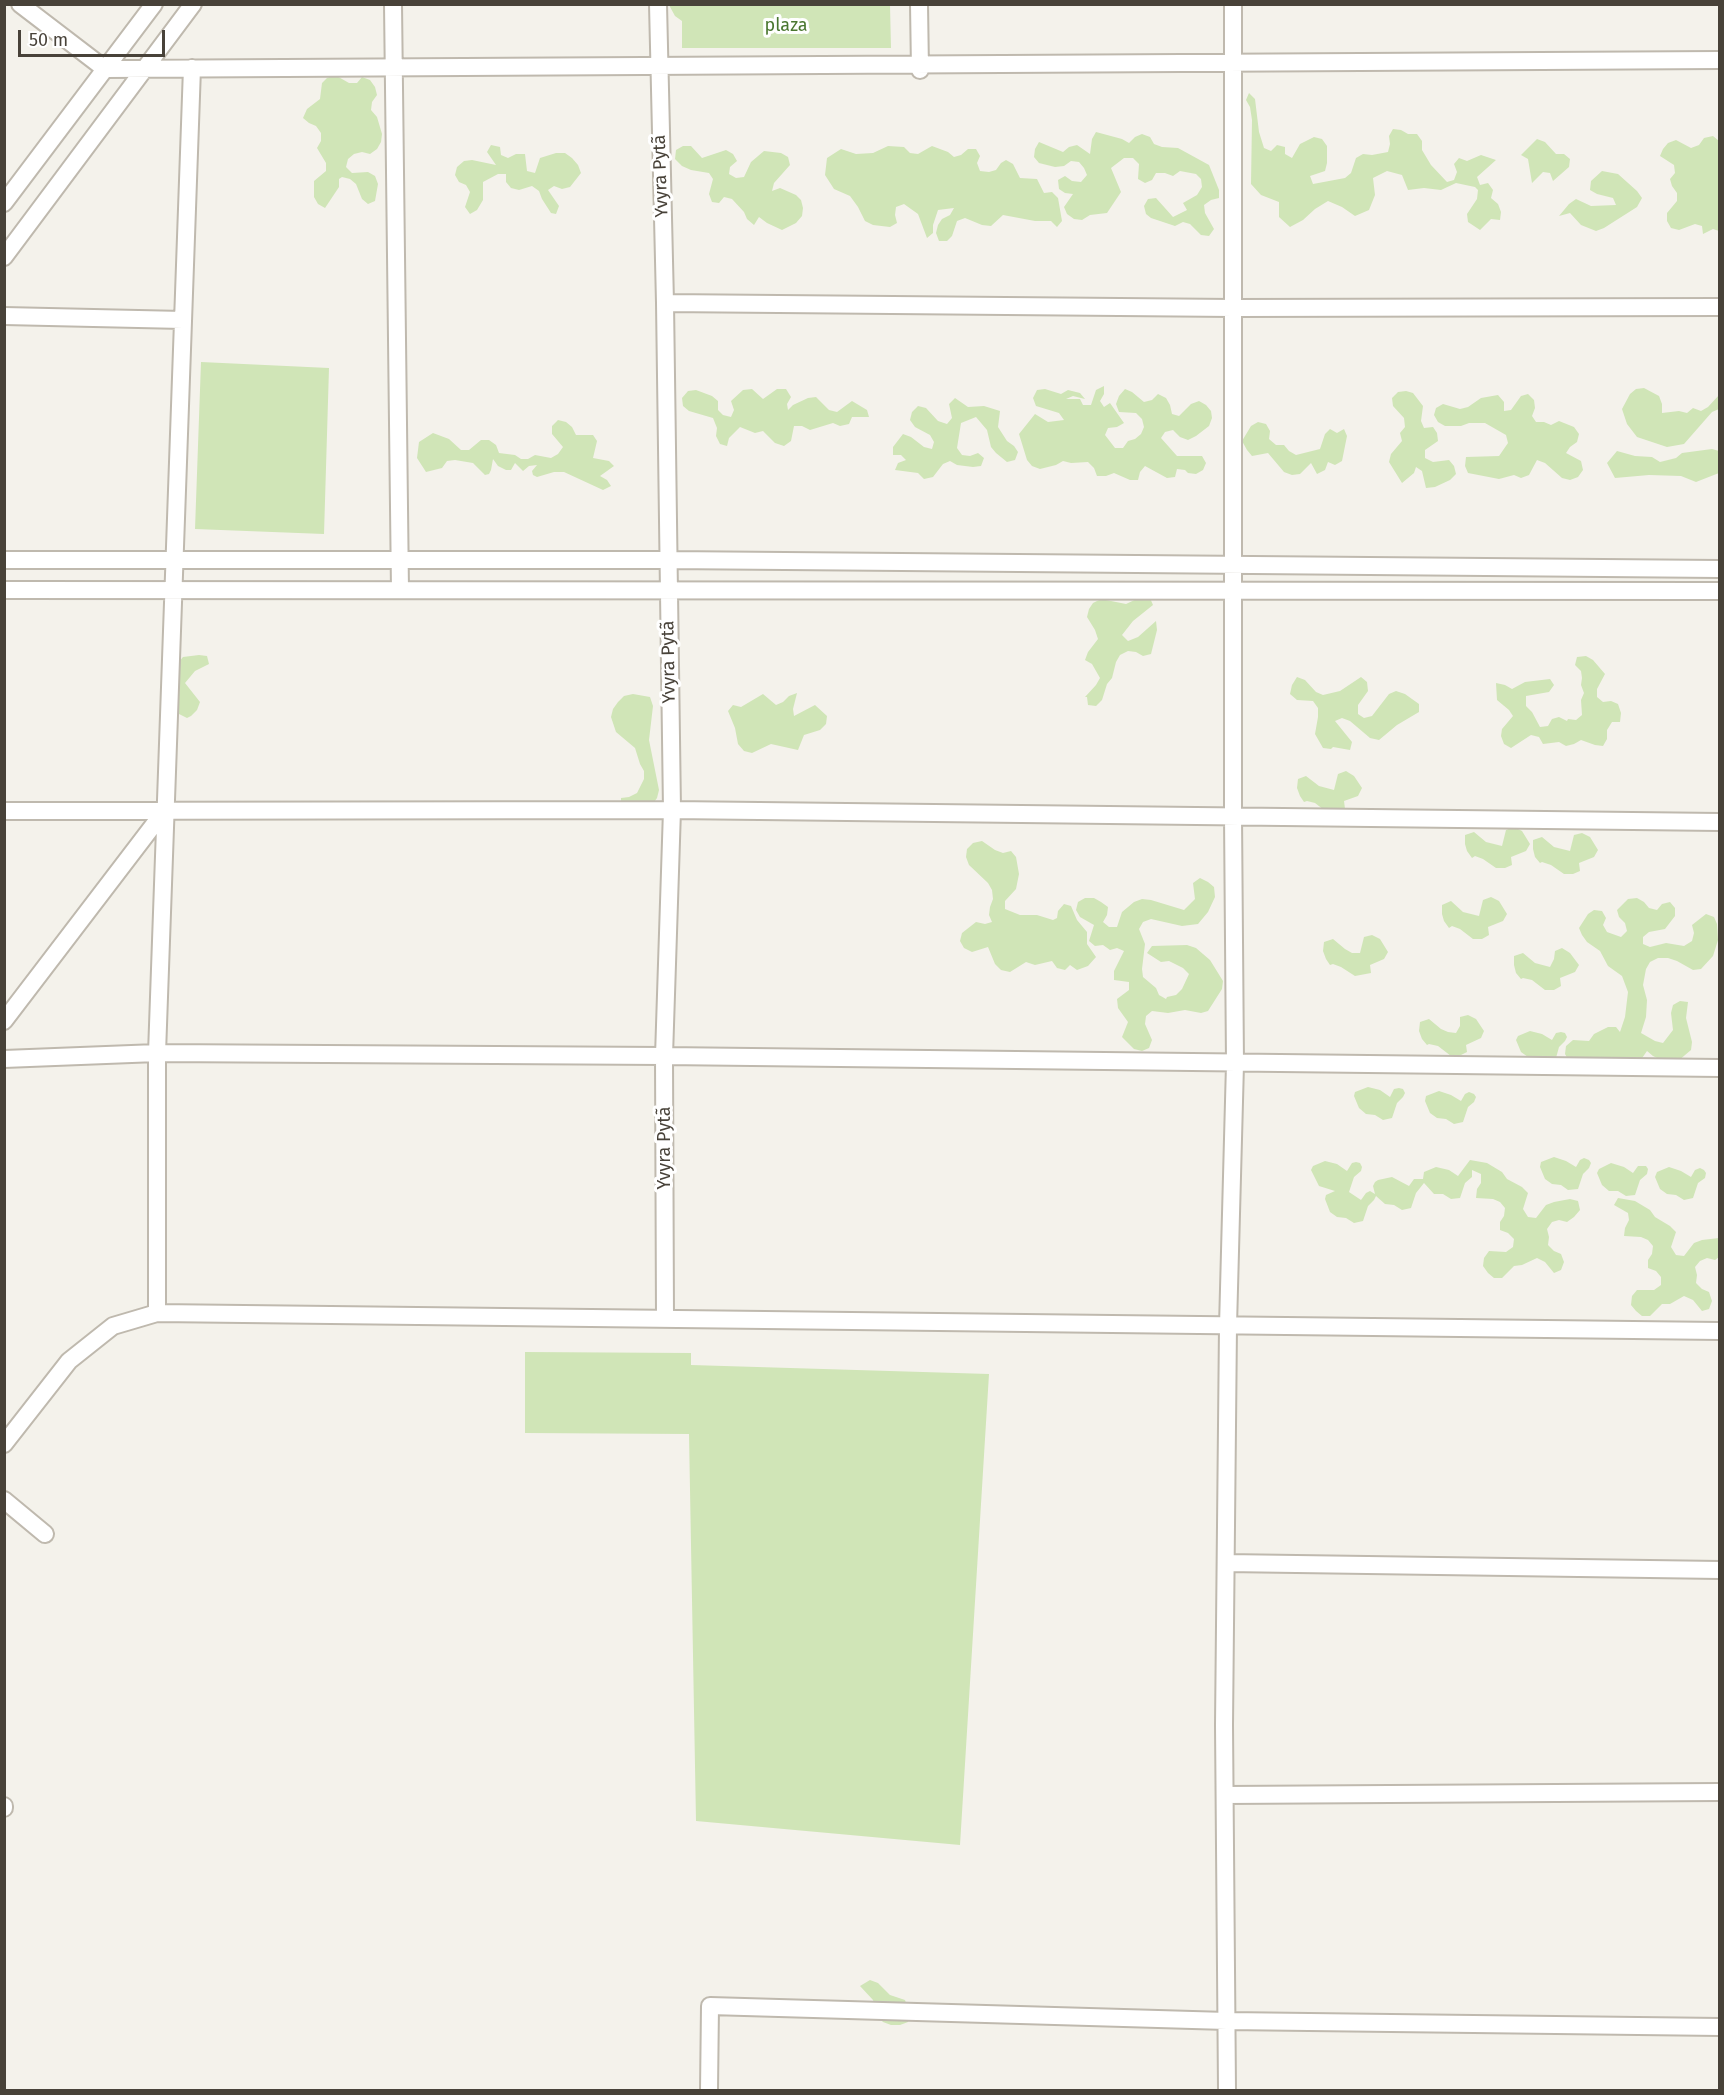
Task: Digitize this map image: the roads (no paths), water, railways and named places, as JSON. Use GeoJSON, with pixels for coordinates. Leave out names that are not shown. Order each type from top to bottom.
{"type":"FeatureCollection","features":[{"type":"Feature","properties":{"kind":"street"},"geometry":{"type":"LineString","coordinates":[[20,4],[105,69],[920,67],[1234,62],[1719,60]]}},
{"type":"Feature","properties":{"kind":"street"},"geometry":{"type":"LineString","coordinates":[[4,203],[154,4]]}},
{"type":"Feature","properties":{"kind":"street"},"geometry":{"type":"LineString","coordinates":[[4,257],[193,4]]}},
{"type":"Feature","properties":{"kind":"street"},"geometry":{"type":"LineString","coordinates":[[393,4],[400,590]]}},
{"type":"Feature","properties":{"kind":"street","name":"Yvyra Pytã"},"geometry":{"type":"LineString","coordinates":[[658,4],[665,303],[672,810],[664,1056],[665,1319]]}},
{"type":"Feature","properties":{"kind":"street"},"geometry":{"type":"LineString","coordinates":[[919,4],[920,67]]}},
{"type":"Feature","properties":{"kind":"street"},"geometry":{"type":"LineString","coordinates":[[1227,2091],[1226,1563],[1228,1326],[1235,1064],[1233,4]]}},
{"type":"Feature","properties":{"kind":"street"},"geometry":{"type":"LineString","coordinates":[[158,1313],[157,1053],[192,68]]}},
{"type":"Feature","properties":{"kind":"street"},"geometry":{"type":"LineString","coordinates":[[665,303],[1233,308],[1719,307]]}},
{"type":"Feature","properties":{"kind":"street"},"geometry":{"type":"LineString","coordinates":[[4,316],[183,320]]}},
{"type":"Feature","properties":{"kind":"street"},"geometry":{"type":"LineString","coordinates":[[4,560],[668,560],[1719,569]]}},
{"type":"Feature","properties":{"kind":"street"},"geometry":{"type":"LineString","coordinates":[[4,590],[1719,591]]}},
{"type":"Feature","properties":{"kind":"street"},"geometry":{"type":"LineString","coordinates":[[4,1021],[165,810]]}},
{"type":"Feature","properties":{"kind":"street"},"geometry":{"type":"LineString","coordinates":[[4,811],[672,810],[1719,822]]}},
{"type":"Feature","properties":{"kind":"street"},"geometry":{"type":"LineString","coordinates":[[4,1059],[157,1053],[664,1056],[1719,1068]]}},
{"type":"Feature","properties":{"kind":"street"},"geometry":{"type":"LineString","coordinates":[[4,1444],[69,1360],[113,1326],[158,1313],[1719,1331]]}},
{"type":"Feature","properties":{"kind":"street"},"geometry":{"type":"LineString","coordinates":[[4,1500],[45,1534]]}},
{"type":"Feature","properties":{"kind":"street"},"geometry":{"type":"LineString","coordinates":[[1226,1563],[1719,1570]]}},
{"type":"Feature","properties":{"kind":"street"},"geometry":{"type":"LineString","coordinates":[[1225,1795],[1719,1792]]}},
{"type":"Feature","properties":{"kind":"street"},"geometry":{"type":"LineString","coordinates":[[709,2091],[710,2006],[1227,2021],[1719,2027]]}},
{"type":"Feature","properties":{"kind":"park label","name":"plaza"},"geometry":{"type":"Point","coordinates":[786,26]}}]}
